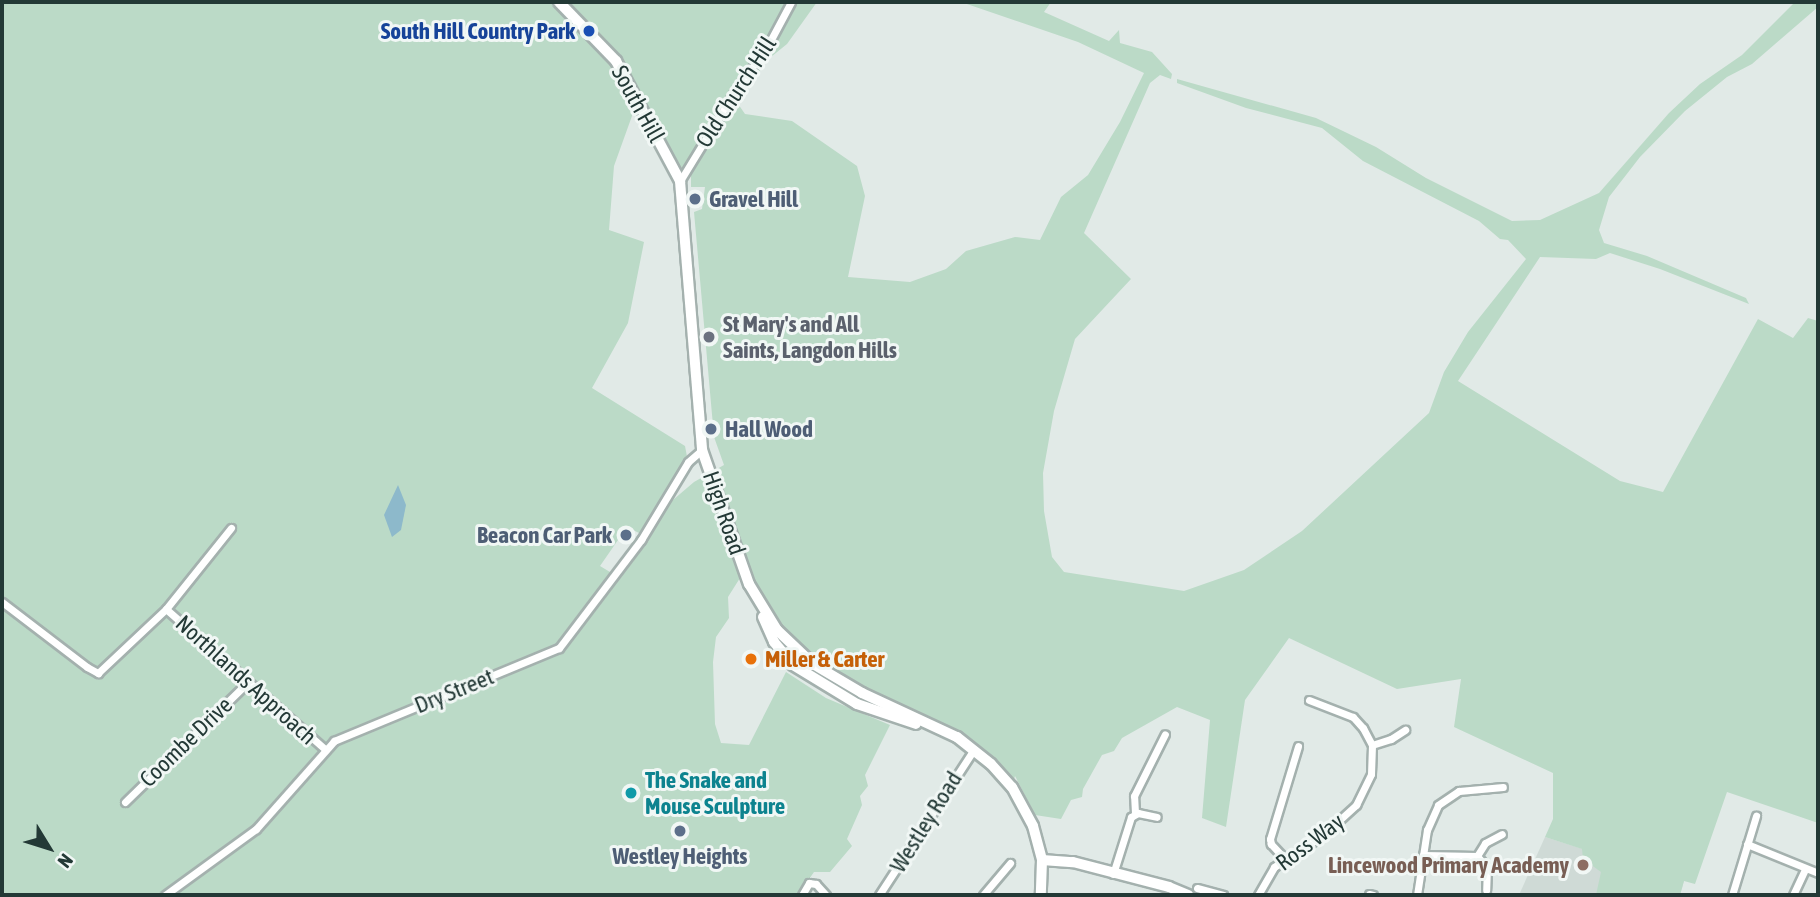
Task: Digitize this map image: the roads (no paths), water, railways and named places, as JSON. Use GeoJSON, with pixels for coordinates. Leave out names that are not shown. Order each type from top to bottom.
{"type":"FeatureCollection","features":[{"type":"Feature","properties":{"kind":"main road","name":"South Hill"},"geometry":{"type":"LineString","coordinates":[[559,2],[616,61],[680,181]]}},
{"type":"Feature","properties":{"kind":"main road","name":"High Road"},"geometry":{"type":"LineString","coordinates":[[680,181],[702,450],[754,592],[777,630],[814,664],[862,693],[957,737],[974,749],[1012,787],[1029,819],[1042,860],[1041,895]]}},
{"type":"Feature","properties":{"kind":"main road"},"geometry":{"type":"LineString","coordinates":[[1042,860],[1066,860],[1169,887],[1188,895]]}},
{"type":"Feature","properties":{"kind":"street","name":"Old Church Hill"},"geometry":{"type":"LineString","coordinates":[[680,181],[735,91],[767,47],[791,2]]}},
{"type":"Feature","properties":{"kind":"street","name":"Dry Street"},"geometry":{"type":"LineString","coordinates":[[165,895],[256,830],[334,741],[559,648],[641,540],[688,462],[702,450]]}},
{"type":"Feature","properties":{"kind":"street"},"geometry":{"type":"LineString","coordinates":[[2,602],[98,673],[166,609],[231,528]]}},
{"type":"Feature","properties":{"kind":"street","name":"Northlands Approach"},"geometry":{"type":"LineString","coordinates":[[166,609],[326,750]]}},
{"type":"Feature","properties":{"kind":"street","name":"Coombe Drive"},"geometry":{"type":"LineString","coordinates":[[125,802],[248,682]]}},
{"type":"Feature","properties":{"kind":"street"},"geometry":{"type":"LineString","coordinates":[[1309,700],[1353,717],[1366,732],[1372,745],[1391,739],[1405,730]]}},
{"type":"Feature","properties":{"kind":"street"},"geometry":{"type":"LineString","coordinates":[[1113,874],[1127,823],[1135,813],[1135,794],[1165,734]]}},
{"type":"Feature","properties":{"kind":"street","name":"Ross Way"},"geometry":{"type":"LineString","coordinates":[[1258,895],[1267,877],[1285,859],[1311,844],[1356,805],[1371,774],[1372,745]]}},
{"type":"Feature","properties":{"kind":"street"},"geometry":{"type":"LineString","coordinates":[[1285,859],[1270,839],[1298,746]]}},
{"type":"Feature","properties":{"kind":"street","name":"Westley Road"},"geometry":{"type":"LineString","coordinates":[[879,895],[974,749]]}},
{"type":"Feature","properties":{"kind":"street"},"geometry":{"type":"LineString","coordinates":[[1417,895],[1430,819],[1446,798],[1464,790],[1503,788]]}},
{"type":"Feature","properties":{"kind":"street"},"geometry":{"type":"LineString","coordinates":[[1135,813],[1157,817]]}},
{"type":"Feature","properties":{"kind":"street"},"geometry":{"type":"LineString","coordinates":[[1732,895],[1756,816]]}},
{"type":"Feature","properties":{"kind":"street"},"geometry":{"type":"LineString","coordinates":[[1477,856],[1485,843],[1502,834]]}},
{"type":"Feature","properties":{"kind":"street"},"geometry":{"type":"LineString","coordinates":[[1747,844],[1818,873]]}},
{"type":"Feature","properties":{"kind":"street"},"geometry":{"type":"LineString","coordinates":[[1423,855],[1477,856],[1487,867],[1486,890]]}},
{"type":"Feature","properties":{"kind":"street"},"geometry":{"type":"LineString","coordinates":[[984,895],[1010,863]]}},
{"type":"Feature","properties":{"kind":"street"},"geometry":{"type":"LineString","coordinates":[[1793,895],[1805,869]]}},
{"type":"Feature","properties":{"kind":"street"},"geometry":{"type":"LineString","coordinates":[[802,895],[808,883],[816,884],[826,895]]}},
{"type":"Feature","properties":{"kind":"street"},"geometry":{"type":"LineString","coordinates":[[1197,888],[1223,895]]}},
{"type":"Feature","properties":{"kind":"water"},"geometry":{"type":"Polygon","coordinates":[[[398,485],[406,505],[401,530],[392,537],[384,515],[398,485]]]}},
{"type":"Feature","properties":{"kind":"place","name":"South Hill Country Park"},"geometry":{"type":"Point","coordinates":[589,31]}},
{"type":"Feature","properties":{"kind":"place","name":"Gravel Hill"},"geometry":{"type":"Point","coordinates":[695,199]}},
{"type":"Feature","properties":{"kind":"place","name":"St Mary's and All Saints, Langdon Hills"},"geometry":{"type":"Point","coordinates":[709,337]}},
{"type":"Feature","properties":{"kind":"place","name":"Hall Wood"},"geometry":{"type":"Point","coordinates":[711,429]}},
{"type":"Feature","properties":{"kind":"place","name":"Beacon Car Park"},"geometry":{"type":"Point","coordinates":[626,535]}},
{"type":"Feature","properties":{"kind":"place","name":"Miller & Carter"},"geometry":{"type":"Point","coordinates":[751,659]}},
{"type":"Feature","properties":{"kind":"place","name":"The Snake and Mouse Sculpture"},"geometry":{"type":"Point","coordinates":[631,793]}},
{"type":"Feature","properties":{"kind":"place","name":"Westley Heights"},"geometry":{"type":"Point","coordinates":[680,831]}},
{"type":"Feature","properties":{"kind":"place","name":"Lincewood Primary Academy"},"geometry":{"type":"Point","coordinates":[1583,865]}}]}
